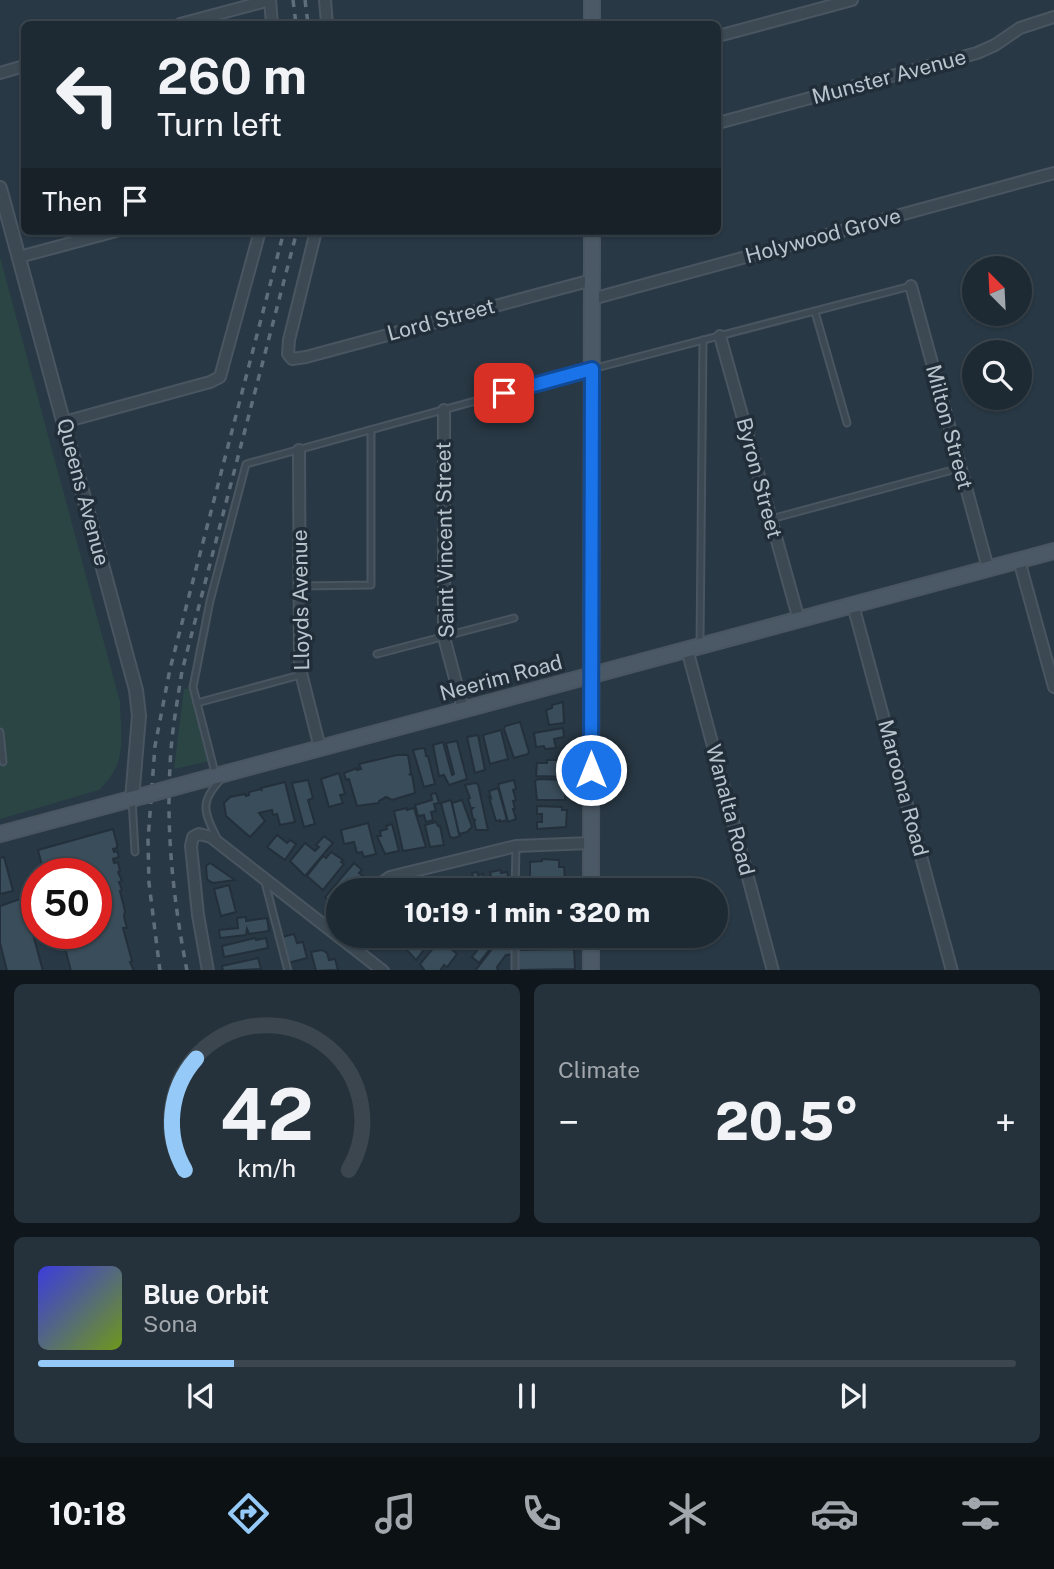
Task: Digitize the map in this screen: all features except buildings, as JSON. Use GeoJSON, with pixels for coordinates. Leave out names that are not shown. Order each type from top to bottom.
{"type":"FeatureCollection","features":[{"type":"Feature","properties":{"kind":"main road"},"geometry":{"type":"LineString","coordinates":[[592,0],[592,21]]}},
{"type":"Feature","properties":{"kind":"main road"},"geometry":{"type":"LineString","coordinates":[[591,878],[592,235]]}},
{"type":"Feature","properties":{"kind":"main road","name":"Neerim Road"},"geometry":{"type":"LineString","coordinates":[[0,834],[175,787],[221,771],[320,748],[1054,551]]}},
{"type":"Feature","properties":{"kind":"main road"},"geometry":{"type":"LineString","coordinates":[[591,948],[591,970]]}},
{"type":"Feature","properties":{"kind":"street"},"geometry":{"type":"LineString","coordinates":[[191,21],[270,0],[272,21]]}},
{"type":"Feature","properties":{"kind":"street"},"geometry":{"type":"LineString","coordinates":[[325,0],[327,21]]}},
{"type":"Feature","properties":{"kind":"street"},"geometry":{"type":"LineString","coordinates":[[721,35],[852,0]]}},
{"type":"Feature","properties":{"kind":"street","name":"Munster Avenue"},"geometry":{"type":"LineString","coordinates":[[721,122],[977,53],[1020,29],[1054,17]]}},
{"type":"Feature","properties":{"kind":"street"},"geometry":{"type":"LineString","coordinates":[[0,73],[21,67]]}},
{"type":"Feature","properties":{"kind":"street","name":"Holywood Grove"},"geometry":{"type":"LineString","coordinates":[[592,299],[1054,173]]}},
{"type":"Feature","properties":{"kind":"street","name":"Queens Avenue"},"geometry":{"type":"LineString","coordinates":[[0,188],[136,690],[139,716],[139,797]]}},
{"type":"Feature","properties":{"kind":"street"},"geometry":{"type":"LineString","coordinates":[[19,257],[101,235]]}},
{"type":"Feature","properties":{"kind":"street"},"geometry":{"type":"LineString","coordinates":[[64,422],[220,377],[259,235]]}},
{"type":"Feature","properties":{"kind":"street","name":"Lord Street"},"geometry":{"type":"LineString","coordinates":[[315,235],[289,340],[290,358],[306,357],[592,279]]}},
{"type":"Feature","properties":{"kind":"street","name":"Milton Street"},"geometry":{"type":"LineString","coordinates":[[911,286],[988,568]]}},
{"type":"Feature","properties":{"kind":"street","name":"Byron Street"},"geometry":{"type":"LineString","coordinates":[[720,336],[799,620]]}},
{"type":"Feature","properties":{"kind":"street","name":"Saint Vincent Street"},"geometry":{"type":"LineString","coordinates":[[444,410],[444,637],[463,709]]}},
{"type":"Feature","properties":{"kind":"street","name":"Lloyds Avenue"},"geometry":{"type":"LineString","coordinates":[[299,450],[300,675],[320,748]]}},
{"type":"Feature","properties":{"kind":"street"},"geometry":{"type":"LineString","coordinates":[[1019,560],[1054,687]]}},
{"type":"Feature","properties":{"kind":"street","name":"Maroona Road"},"geometry":{"type":"LineString","coordinates":[[853,605],[952,970]]}},
{"type":"Feature","properties":{"kind":"street","name":"Wanalta Road"},"geometry":{"type":"LineString","coordinates":[[694,648],[773,970]]}},
{"type":"Feature","properties":{"kind":"street"},"geometry":{"type":"LineString","coordinates":[[208,970],[198,915],[191,846],[193,837],[200,834],[209,836],[326,926]]}},
{"type":"Feature","properties":{"kind":"street"},"geometry":{"type":"LineString","coordinates":[[389,878],[516,846],[591,843]]}},
{"type":"Feature","properties":{"kind":"street"},"geometry":{"type":"LineString","coordinates":[[354,948],[382,970]]}},
{"type":"Feature","properties":{"kind":"lane"},"geometry":{"type":"LineString","coordinates":[[219,844],[206,815],[206,802],[221,771],[193,687],[210,601],[246,464],[592,369],[911,286]]}},
{"type":"Feature","properties":{"kind":"lane"},"geometry":{"type":"LineString","coordinates":[[816,312],[847,423]]}},
{"type":"Feature","properties":{"kind":"lane"},"geometry":{"type":"LineString","coordinates":[[694,648],[703,340]]}},
{"type":"Feature","properties":{"kind":"lane"},"geometry":{"type":"LineString","coordinates":[[300,586],[371,585],[371,430]]}},
{"type":"Feature","properties":{"kind":"lane"},"geometry":{"type":"LineString","coordinates":[[771,519],[960,467]]}},
{"type":"Feature","properties":{"kind":"lane"},"geometry":{"type":"LineString","coordinates":[[377,654],[514,618]]}},
{"type":"Feature","properties":{"kind":"lane"},"geometry":{"type":"LineString","coordinates":[[197,702],[300,675]]}},
{"type":"Feature","properties":{"kind":"lane"},"geometry":{"type":"LineString","coordinates":[[0,732],[3,762]]}},
{"type":"Feature","properties":{"kind":"lane"},"geometry":{"type":"LineString","coordinates":[[135,852],[139,797]]}},
{"type":"Feature","properties":{"kind":"lane"},"geometry":{"type":"LineString","coordinates":[[515,878],[516,846]]}},
{"type":"Feature","properties":{"kind":"lane"},"geometry":{"type":"LineString","coordinates":[[264,878],[288,970]]}},
{"type":"Feature","properties":{"kind":"lane"},"geometry":{"type":"LineString","coordinates":[[515,948],[515,970]]}},
{"type":"Feature","properties":{"kind":"green space"},"geometry":{"type":"Polygon","coordinates":[[[0,257],[120,702],[121,749],[115,770],[99,790],[0,819],[0,257]]]}},
{"type":"Feature","properties":{"kind":"green space"},"geometry":{"type":"Polygon","coordinates":[[[184,689],[191,689],[210,761],[174,769],[184,689]]]}},
{"type":"Feature","properties":{"kind":"railway"},"geometry":{"type":"LineString","coordinates":[[293,0],[296,21]]}},
{"type":"Feature","properties":{"kind":"railway"},"geometry":{"type":"LineString","coordinates":[[305,0],[308,21]]}},
{"type":"Feature","properties":{"kind":"railway"},"geometry":{"type":"LineString","coordinates":[[160,970],[149,883],[148,840],[155,746],[170,669],[283,235]]}},
{"type":"Feature","properties":{"kind":"railway"},"geometry":{"type":"LineString","coordinates":[[187,970],[178,920],[170,844],[169,793],[176,707],[182,671],[296,235]]}},
{"type":"Feature","properties":{"kind":"route"},"geometry":{"type":"LineString","coordinates":[[504,393],[592,369],[591,770]]}}]}
